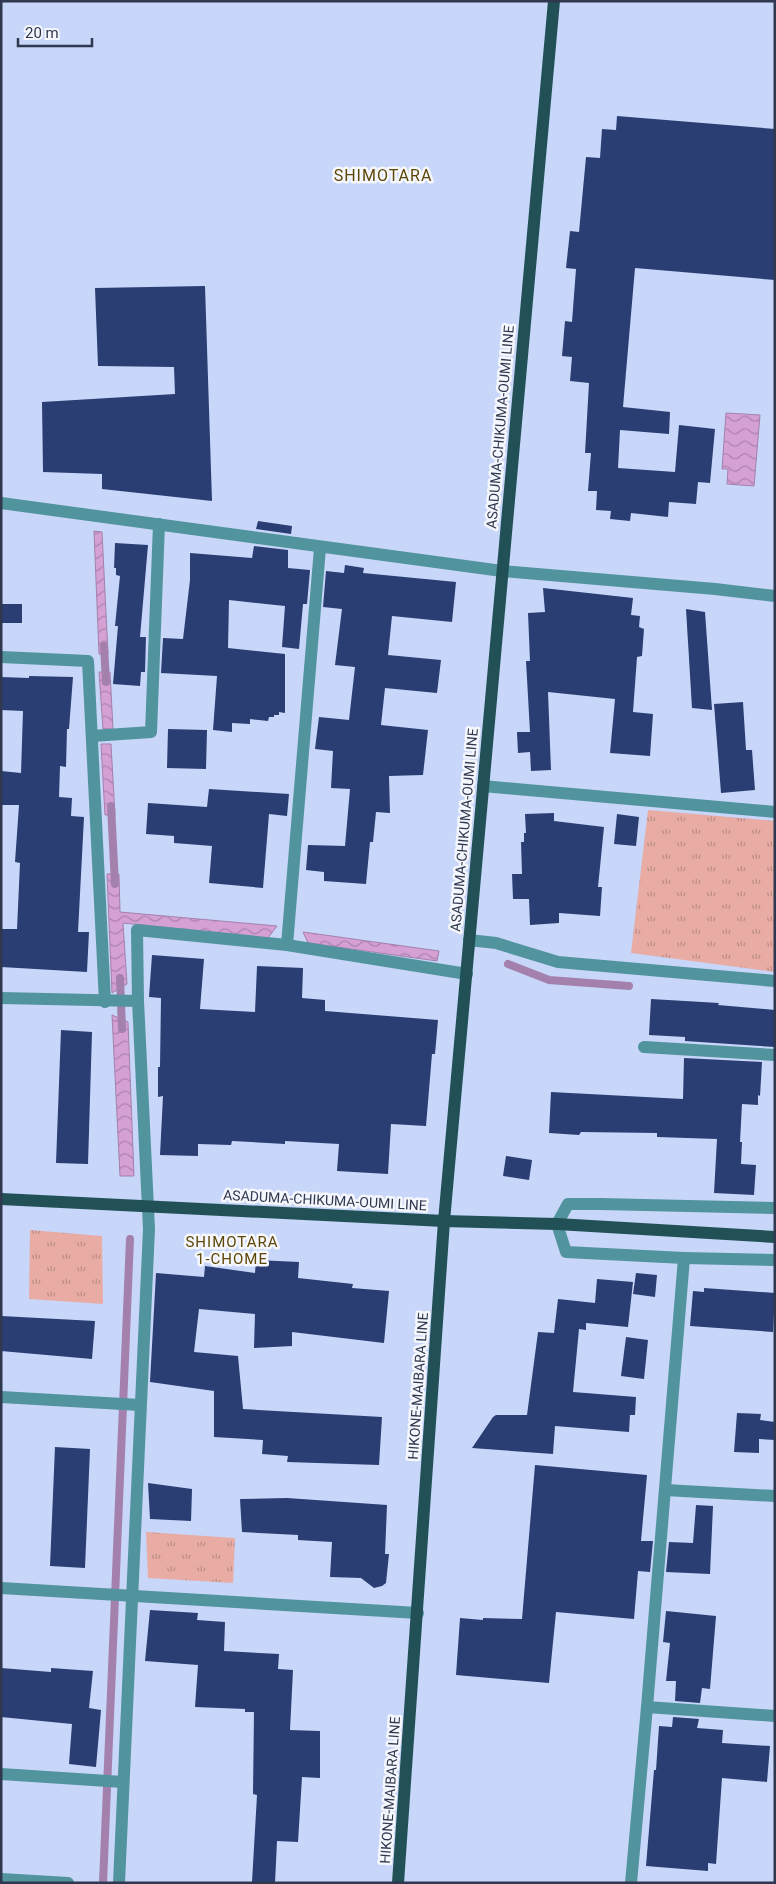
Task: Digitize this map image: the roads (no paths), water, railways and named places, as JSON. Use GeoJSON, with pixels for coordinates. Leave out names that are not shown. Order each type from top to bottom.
{"type":"FeatureCollection","features":[{"type":"Feature","properties":{"kind":"main road","name":"ASADUMA-CHIKUMA-OUMI LINE"},"geometry":{"type":"LineString","coordinates":[[1,1199],[444,1221],[554,1]]}},
{"type":"Feature","properties":{"kind":"main road"},"geometry":{"type":"LineString","coordinates":[[444,1221],[558,1224],[775,1237]]}},
{"type":"Feature","properties":{"kind":"main road","name":"HIKONE-MAIBARA LINE"},"geometry":{"type":"LineString","coordinates":[[398,1883],[444,1221]]}},
{"type":"Feature","properties":{"kind":"street"},"geometry":{"type":"LineString","coordinates":[[1,503],[320,548],[502,571],[775,596]]}},
{"type":"Feature","properties":{"kind":"street"},"geometry":{"type":"LineString","coordinates":[[103,735],[152,732],[159,524]]}},
{"type":"Feature","properties":{"kind":"street"},"geometry":{"type":"LineString","coordinates":[[287,945],[320,548]]}},
{"type":"Feature","properties":{"kind":"street"},"geometry":{"type":"LineString","coordinates":[[1,658],[88,661],[103,735],[109,1001]]}},
{"type":"Feature","properties":{"kind":"street"},"geometry":{"type":"LineString","coordinates":[[483,786],[775,812]]}},
{"type":"Feature","properties":{"kind":"street"},"geometry":{"type":"LineString","coordinates":[[119,1883],[118,1782],[136,1405],[148,1206],[134,1001],[137,930],[287,945],[466,974]]}},
{"type":"Feature","properties":{"kind":"street"},"geometry":{"type":"LineString","coordinates":[[469,940],[496,943],[558,962],[775,981]]}},
{"type":"Feature","properties":{"kind":"street"},"geometry":{"type":"LineString","coordinates":[[1,998],[134,1001]]}},
{"type":"Feature","properties":{"kind":"street"},"geometry":{"type":"LineString","coordinates":[[644,1047],[775,1055]]}},
{"type":"Feature","properties":{"kind":"street"},"geometry":{"type":"LineString","coordinates":[[775,1208],[568,1204],[558,1224],[566,1252],[775,1260]]}},
{"type":"Feature","properties":{"kind":"street"},"geometry":{"type":"LineString","coordinates":[[631,1883],[684,1258]]}},
{"type":"Feature","properties":{"kind":"street"},"geometry":{"type":"LineString","coordinates":[[1,1397],[136,1405]]}},
{"type":"Feature","properties":{"kind":"street"},"geometry":{"type":"LineString","coordinates":[[665,1490],[775,1496]]}},
{"type":"Feature","properties":{"kind":"street"},"geometry":{"type":"LineString","coordinates":[[1,1588],[418,1614]]}},
{"type":"Feature","properties":{"kind":"street"},"geometry":{"type":"LineString","coordinates":[[647,1707],[775,1716]]}},
{"type":"Feature","properties":{"kind":"street"},"geometry":{"type":"LineString","coordinates":[[1,1774],[118,1782]]}},
{"type":"Feature","properties":{"kind":"street"},"geometry":{"type":"LineString","coordinates":[[1,1879],[68,1883]]}},
{"type":"Feature","properties":{"kind":"water"},"geometry":{"type":"Polygon","coordinates":[[[726,413],[760,415],[754,486],[727,484],[728,469],[722,469],[726,413]]]}},
{"type":"Feature","properties":{"kind":"water"},"geometry":{"type":"Polygon","coordinates":[[[94,531],[102,532],[108,654],[99,654],[94,531]]]}},
{"type":"Feature","properties":{"kind":"water"},"geometry":{"type":"Polygon","coordinates":[[[99,672],[110,672],[113,729],[103,729],[99,672]]]}},
{"type":"Feature","properties":{"kind":"water"},"geometry":{"type":"Polygon","coordinates":[[[101,744],[111,744],[115,815],[105,815],[101,744]]]}},
{"type":"Feature","properties":{"kind":"water"},"geometry":{"type":"Polygon","coordinates":[[[107,874],[119,874],[120,912],[277,926],[268,938],[123,923],[127,984],[112,993],[107,874]]]}},
{"type":"Feature","properties":{"kind":"water"},"geometry":{"type":"Polygon","coordinates":[[[303,932],[439,951],[437,961],[308,943],[303,932]]]}},
{"type":"Feature","properties":{"kind":"water"},"geometry":{"type":"Polygon","coordinates":[[[112,1015],[128,1022],[134,1176],[120,1176],[112,1015]]]}},
{"type":"Feature","properties":{"kind":"waterway"},"geometry":{"type":"LineString","coordinates":[[104,646],[106,682]]}},
{"type":"Feature","properties":{"kind":"waterway"},"geometry":{"type":"LineString","coordinates":[[111,806],[115,884]]}},
{"type":"Feature","properties":{"kind":"waterway"},"geometry":{"type":"LineString","coordinates":[[508,964],[549,980],[629,986]]}},
{"type":"Feature","properties":{"kind":"waterway"},"geometry":{"type":"LineString","coordinates":[[120,978],[122,1029]]}},
{"type":"Feature","properties":{"kind":"waterway"},"geometry":{"type":"LineString","coordinates":[[103,1883],[130,1239]]}},
{"type":"Feature","properties":{"kind":"district","name":"SHIMOTARA"},"geometry":{"type":"Point","coordinates":[383,175]}},
{"type":"Feature","properties":{"kind":"district","name":"SHIMOTARA 1-CHOME"},"geometry":{"type":"Point","coordinates":[232,1250]}}]}
